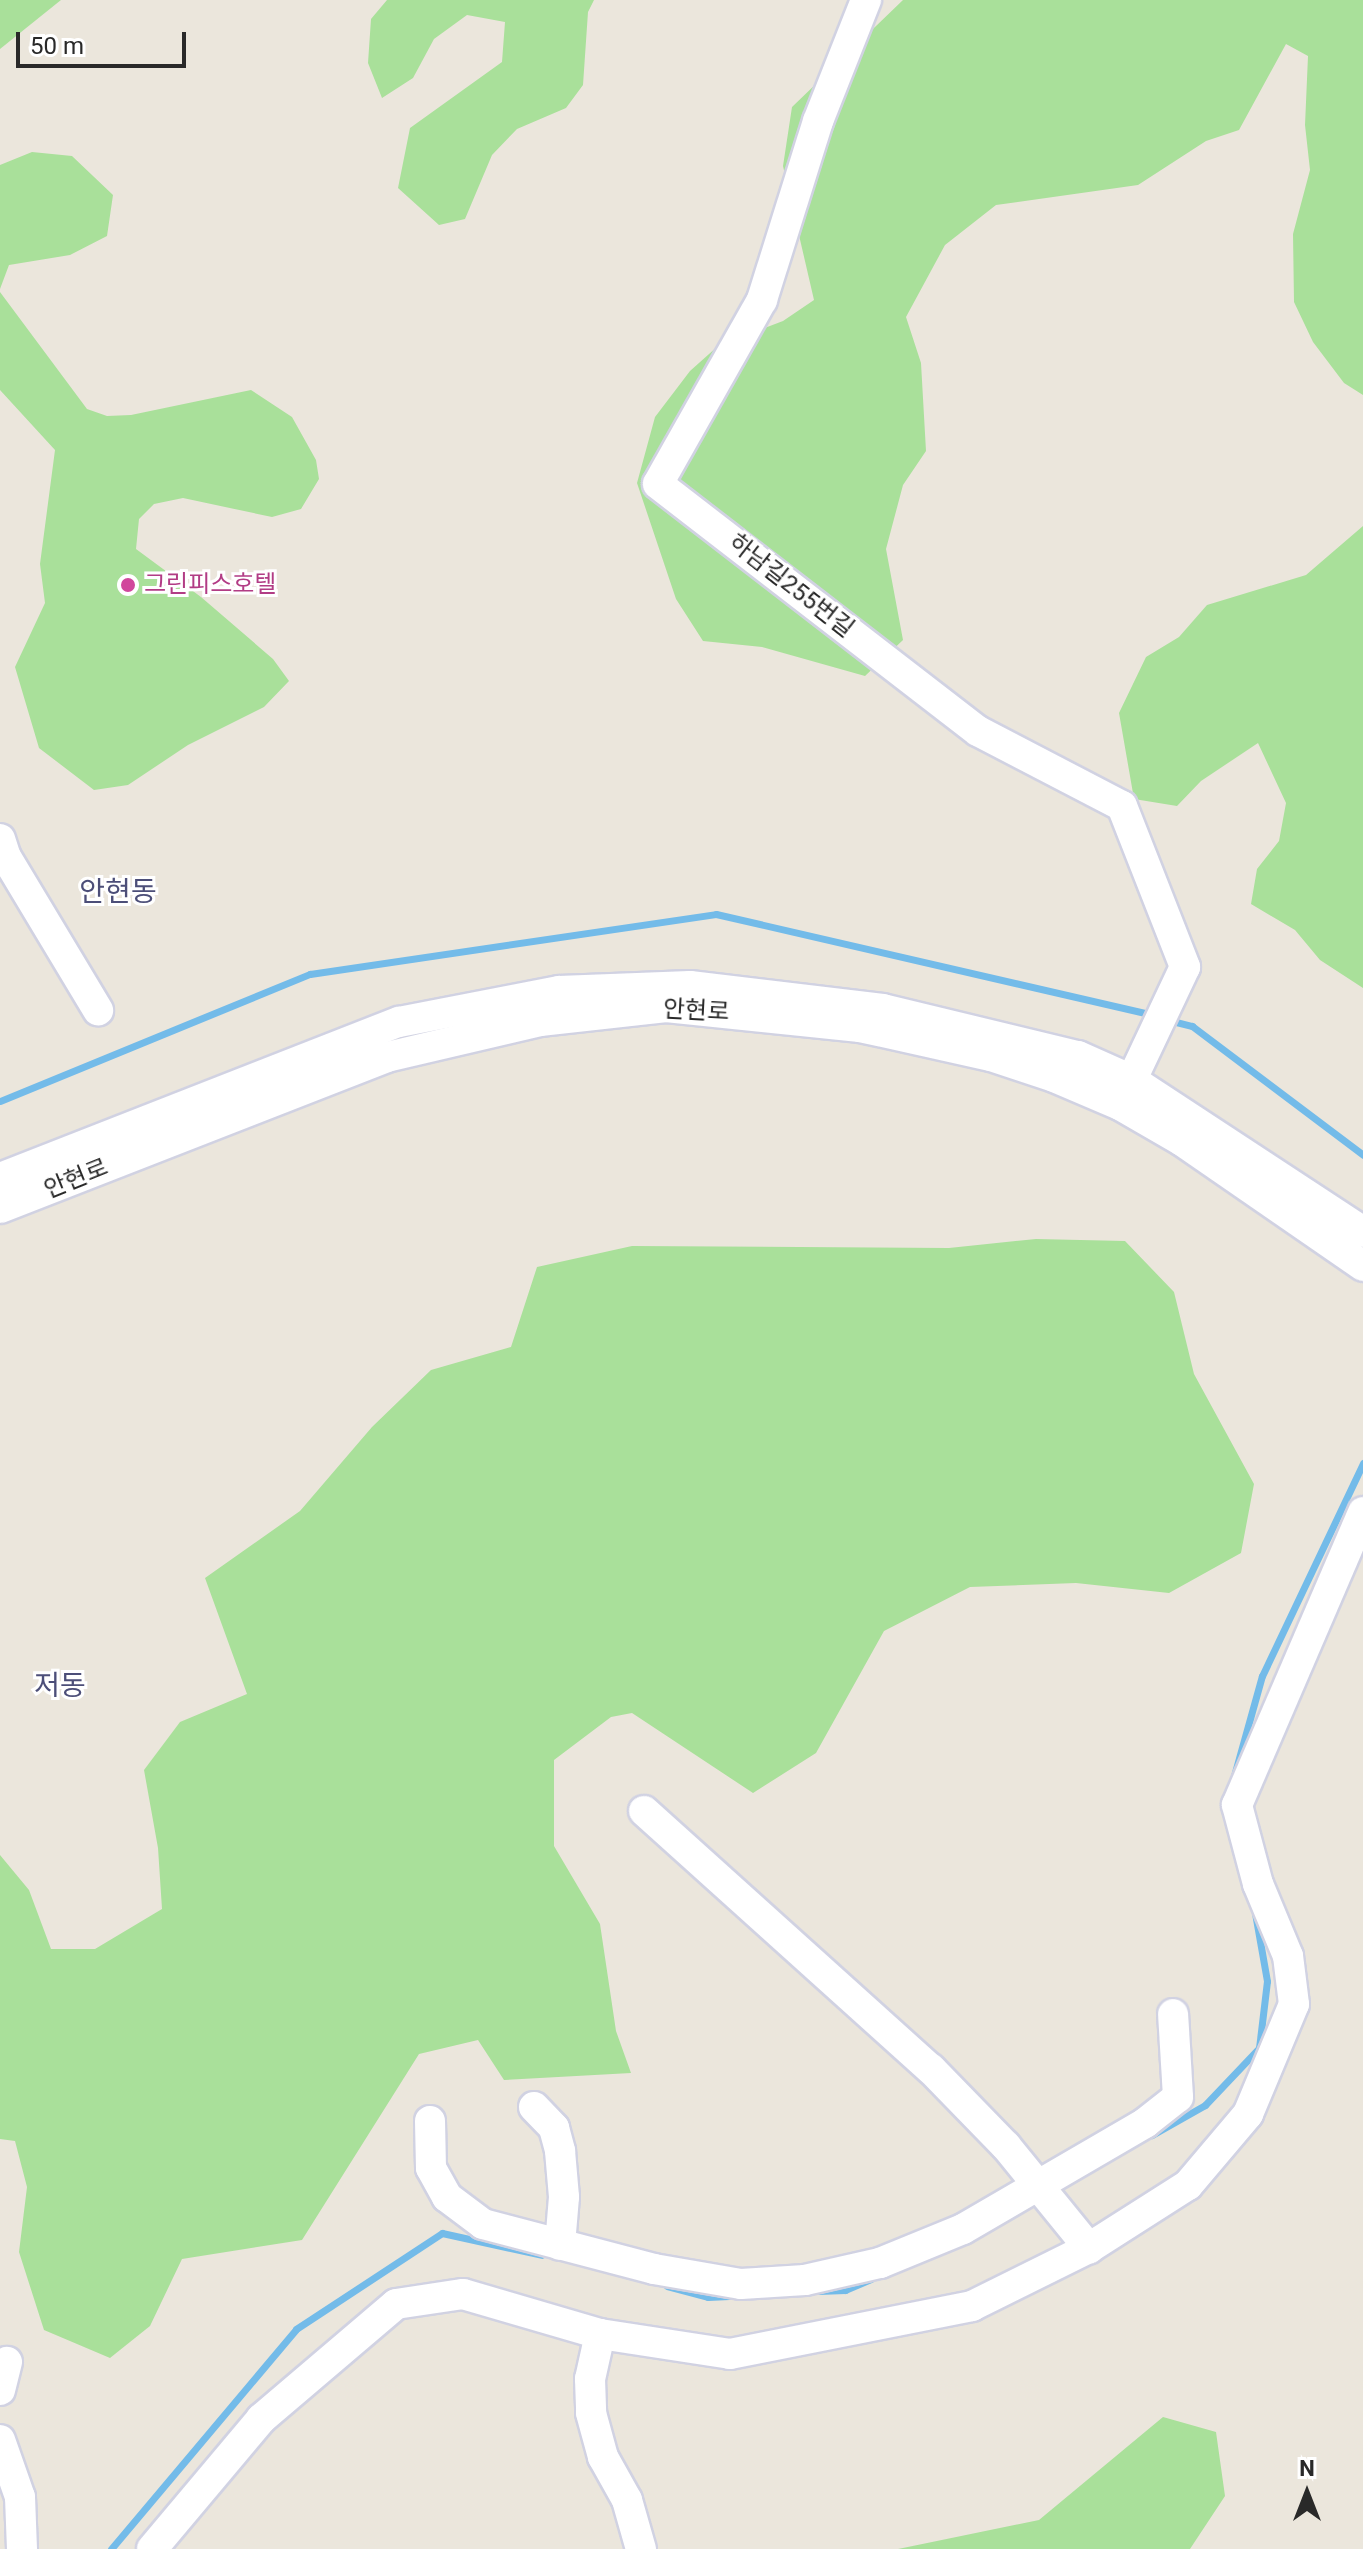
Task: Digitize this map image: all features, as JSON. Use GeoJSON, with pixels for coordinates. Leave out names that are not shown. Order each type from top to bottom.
{"type":"FeatureCollection","features":[{"type":"Feature","properties":{"kind":"street","name":"하남길255번길"},"geometry":{"type":"LineString","coordinates":[[866,0],[818,121],[762,300],[658,484],[978,731],[1122,806],[1185,967],[1154,1041],[1126,1092]]}},
{"type":"Feature","properties":{"kind":"street"},"geometry":{"type":"LineString","coordinates":[[0,839],[98,1010]]}},
{"type":"Feature","properties":{"kind":"street","name":"안현로"},"geometry":{"type":"LineString","coordinates":[[0,1178],[399,1022],[559,991],[690,986],[819,998],[965,1026],[1078,1056],[1126,1092],[1182,1141],[1363,1266]]}},
{"type":"Feature","properties":{"kind":"street","name":"안현로"},"geometry":{"type":"LineString","coordinates":[[0,1208],[387,1057],[540,1021],[666,1007],[793,1017],[931,1041],[1126,1092],[1363,1232]]}},
{"type":"Feature","properties":{"kind":"street"},"geometry":{"type":"LineString","coordinates":[[152,2549],[261,2419],[396,2304],[463,2294],[600,2334],[730,2354],[972,2306],[1089,2248],[1188,2185],[1248,2114],[1294,2004],[1288,1956],[1258,1884],[1237,1805],[1354,1559],[1363,1512]]}},
{"type":"Feature","properties":{"kind":"street"},"geometry":{"type":"LineString","coordinates":[[644,1811],[931,2069],[1045,2193],[1089,2248]]}},
{"type":"Feature","properties":{"kind":"street"},"geometry":{"type":"LineString","coordinates":[[430,2121],[431,2168],[447,2197],[483,2224],[654,2269],[741,2284],[805,2280],[908,2252],[1045,2193],[1178,2097],[1173,2014]]}},
{"type":"Feature","properties":{"kind":"street"},"geometry":{"type":"LineString","coordinates":[[534,2107],[554,2128],[560,2151],[564,2197],[560,2245]]}},
{"type":"Feature","properties":{"kind":"street"},"geometry":{"type":"LineString","coordinates":[[600,2334],[590,2379],[591,2413],[603,2457],[627,2500],[641,2549]]}},
{"type":"Feature","properties":{"kind":"street"},"geometry":{"type":"LineString","coordinates":[[0,2440],[20,2497],[22,2549]]}},
{"type":"Feature","properties":{"kind":"green space"},"geometry":{"type":"Polygon","coordinates":[[[0,0],[61,0],[0,49],[0,0]]]}},
{"type":"Feature","properties":{"kind":"green space"},"geometry":{"type":"Polygon","coordinates":[[[387,0],[594,0],[588,12],[583,85],[566,108],[517,129],[492,155],[465,219],[439,225],[398,188],[410,128],[502,62],[505,22],[467,15],[434,39],[413,78],[382,98],[368,63],[371,19],[387,0]]]}},
{"type":"Feature","properties":{"kind":"green space"},"geometry":{"type":"Polygon","coordinates":[[[903,0],[1363,0],[1363,395],[1344,383],[1313,342],[1294,302],[1293,234],[1310,170],[1305,125],[1308,56],[1286,44],[1239,130],[1206,141],[1138,185],[996,205],[945,245],[906,317],[921,363],[926,451],[903,485],[886,549],[903,640],[865,676],[762,647],[703,641],[676,599],[637,483],[655,417],[690,371],[718,346],[783,321],[814,300],[783,166],[792,107],[903,0]]]}},
{"type":"Feature","properties":{"kind":"green space"},"geometry":{"type":"Polygon","coordinates":[[[32,152],[72,156],[113,195],[107,236],[70,255],[9,265],[0,289],[0,165],[32,152]]]}},
{"type":"Feature","properties":{"kind":"green space"},"geometry":{"type":"Polygon","coordinates":[[[0,292],[87,409],[107,416],[131,415],[251,390],[292,417],[316,460],[319,479],[301,509],[272,517],[183,498],[154,504],[139,519],[136,549],[201,597],[273,659],[289,681],[264,707],[188,745],[128,785],[94,790],[39,748],[15,667],[45,603],[40,564],[55,450],[0,390],[0,292]]]}},
{"type":"Feature","properties":{"kind":"green space"},"geometry":{"type":"Polygon","coordinates":[[[1363,526],[1363,988],[1320,960],[1295,930],[1251,904],[1257,869],[1279,841],[1286,803],[1258,743],[1201,781],[1177,806],[1134,799],[1119,713],[1146,657],[1179,637],[1207,605],[1306,575],[1363,526]]]}},
{"type":"Feature","properties":{"kind":"green space"},"geometry":{"type":"Polygon","coordinates":[[[1036,1239],[1125,1241],[1174,1292],[1194,1374],[1254,1484],[1241,1553],[1169,1593],[1076,1583],[970,1587],[884,1631],[816,1753],[753,1793],[632,1713],[611,1717],[554,1760],[554,1846],[600,1924],[616,2031],[631,2073],[504,2080],[478,2040],[419,2054],[302,2240],[182,2259],[150,2326],[110,2358],[44,2330],[19,2252],[27,2187],[15,2141],[0,2139],[0,1855],[29,1890],[51,1949],[95,1949],[162,1909],[158,1848],[144,1770],[180,1722],[247,1694],[205,1578],[300,1511],[372,1427],[431,1370],[511,1347],[537,1267],[632,1246],[949,1248],[1036,1239]]]}},
{"type":"Feature","properties":{"kind":"green space"},"geometry":{"type":"Polygon","coordinates":[[[1163,2417],[1216,2432],[1225,2496],[1190,2549],[898,2549],[1039,2520],[1163,2417]]]}},
{"type":"Feature","properties":{"kind":"waterway"},"geometry":{"type":"LineString","coordinates":[[0,1101],[310,974],[716,914],[1153,1015]]}},
{"type":"Feature","properties":{"kind":"waterway"},"geometry":{"type":"LineString","coordinates":[[1168,1020],[1192,1026],[1363,1155]]}},
{"type":"Feature","properties":{"kind":"waterway"},"geometry":{"type":"LineString","coordinates":[[1227,1801],[1262,1676],[1363,1463]]}},
{"type":"Feature","properties":{"kind":"waterway"},"geometry":{"type":"LineString","coordinates":[[1152,2135],[1205,2105],[1259,2048],[1267,1981],[1255,1913]]}},
{"type":"Feature","properties":{"kind":"waterway"},"geometry":{"type":"LineString","coordinates":[[111,2549],[296,2329],[442,2233],[542,2255]]}},
{"type":"Feature","properties":{"kind":"waterway"},"geometry":{"type":"LineString","coordinates":[[818,2291],[845,2290],[871,2279]]}},
{"type":"Feature","properties":{"kind":"waterway"},"geometry":{"type":"LineString","coordinates":[[667,2286],[708,2297],[729,2296]]}},
{"type":"Feature","properties":{"kind":"place","name":"그린피스호텔"},"geometry":{"type":"Point","coordinates":[128,585]}},
{"type":"Feature","properties":{"kind":"district","name":"안현동"},"geometry":{"type":"Point","coordinates":[118,892]}},
{"type":"Feature","properties":{"kind":"district","name":"저동"},"geometry":{"type":"Point","coordinates":[60,1686]}}]}
